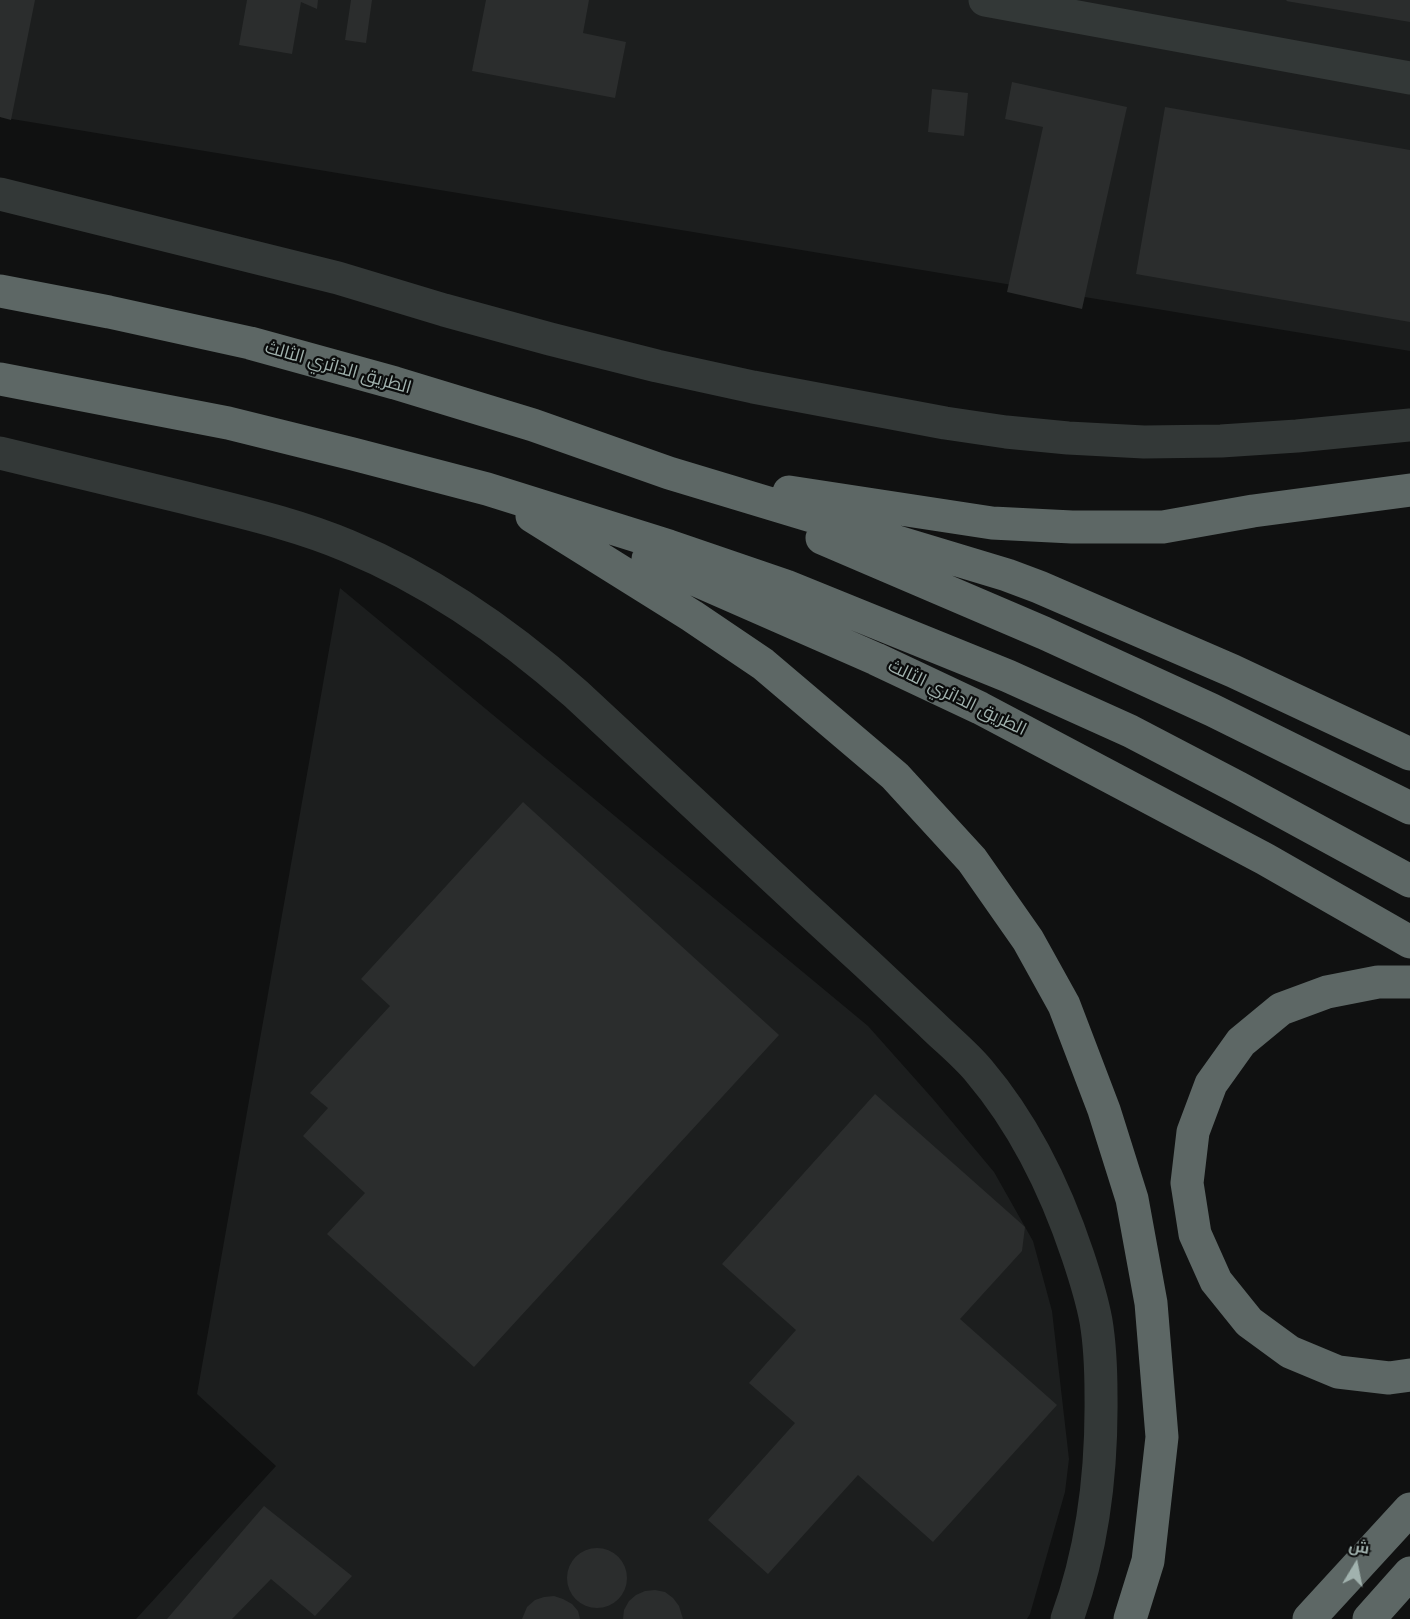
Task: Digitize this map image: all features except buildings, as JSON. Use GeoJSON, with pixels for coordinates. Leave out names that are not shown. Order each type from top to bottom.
{"type":"FeatureCollection","features":[{"type":"Feature","properties":{"kind":"highway","name":"الطريق الدائري الثالث"},"geometry":{"type":"LineString","coordinates":[[0,291],[250,343],[395,383],[533,425],[669,473],[1007,575],[1233,671],[1410,754]]}},
{"type":"Feature","properties":{"kind":"highway","name":"الطريق الدائري الثالث"},"geometry":{"type":"LineString","coordinates":[[0,379],[228,423],[487,489],[669,546],[786,586],[1008,676],[1140,736],[1410,881]]}},
{"type":"Feature","properties":{"kind":"highway","name":"الطريق الدائري الثالث"},"geometry":{"type":"LineString","coordinates":[[669,473],[1044,633],[1212,710],[1410,808]]}},
{"type":"Feature","properties":{"kind":"highway"},"geometry":{"type":"LineString","coordinates":[[669,473],[992,523],[1072,527],[1163,526],[1253,511],[1410,490]]}},
{"type":"Feature","properties":{"kind":"highway","name":"الطريق الدائري الثالث"},"geometry":{"type":"LineString","coordinates":[[487,489],[944,690],[1265,859],[1410,942]]}},
{"type":"Feature","properties":{"kind":"highway"},"geometry":{"type":"LineString","coordinates":[[487,489],[693,616],[771,672],[895,776],[972,860],[1028,940],[1064,1005],[1104,1110],[1132,1199],[1151,1303],[1162,1437],[1148,1561],[1130,1619]]}},
{"type":"Feature","properties":{"kind":"highway"},"geometry":{"type":"LineString","coordinates":[[1410,982],[1378,982],[1327,992],[1281,1009],[1241,1042],[1211,1084],[1192,1132],[1187,1183],[1195,1234],[1216,1281],[1249,1322],[1290,1352],[1338,1371],[1389,1378],[1410,1375]]}},
{"type":"Feature","properties":{"kind":"highway"},"geometry":{"type":"LineString","coordinates":[[1309,1619],[1410,1509]]}},
{"type":"Feature","properties":{"kind":"highway"},"geometry":{"type":"LineString","coordinates":[[1369,1619],[1410,1573]]}},
{"type":"Feature","properties":{"kind":"street"},"geometry":{"type":"LineString","coordinates":[[984,0],[1410,78]]}},
{"type":"Feature","properties":{"kind":"street"},"geometry":{"type":"LineString","coordinates":[[0,194],[338,278],[455,313],[657,366],[945,423],[1068,438],[1144,442],[1286,437],[1410,425]]}},
{"type":"Feature","properties":{"kind":"street"},"geometry":{"type":"LineString","coordinates":[[0,453],[239,511],[299,528],[347,545],[390,565],[472,612],[543,665],[576,694],[897,991],[979,1070],[1005,1106],[1049,1182],[1084,1273],[1096,1320],[1101,1370],[1099,1469],[1083,1564],[1067,1619]]}},
{"type":"Feature","properties":{"kind":"shaded area"},"geometry":{"type":"Polygon","coordinates":[[[0,0],[1410,0],[1410,351],[0,117],[0,0]]]}},
{"type":"Feature","properties":{"kind":"shaded area"},"geometry":{"type":"Polygon","coordinates":[[[340,588],[868,1026],[994,1172],[1033,1241],[1052,1311],[1069,1459],[1065,1492],[1027,1619],[136,1619],[276,1466],[197,1394],[340,588]]]}}]}
